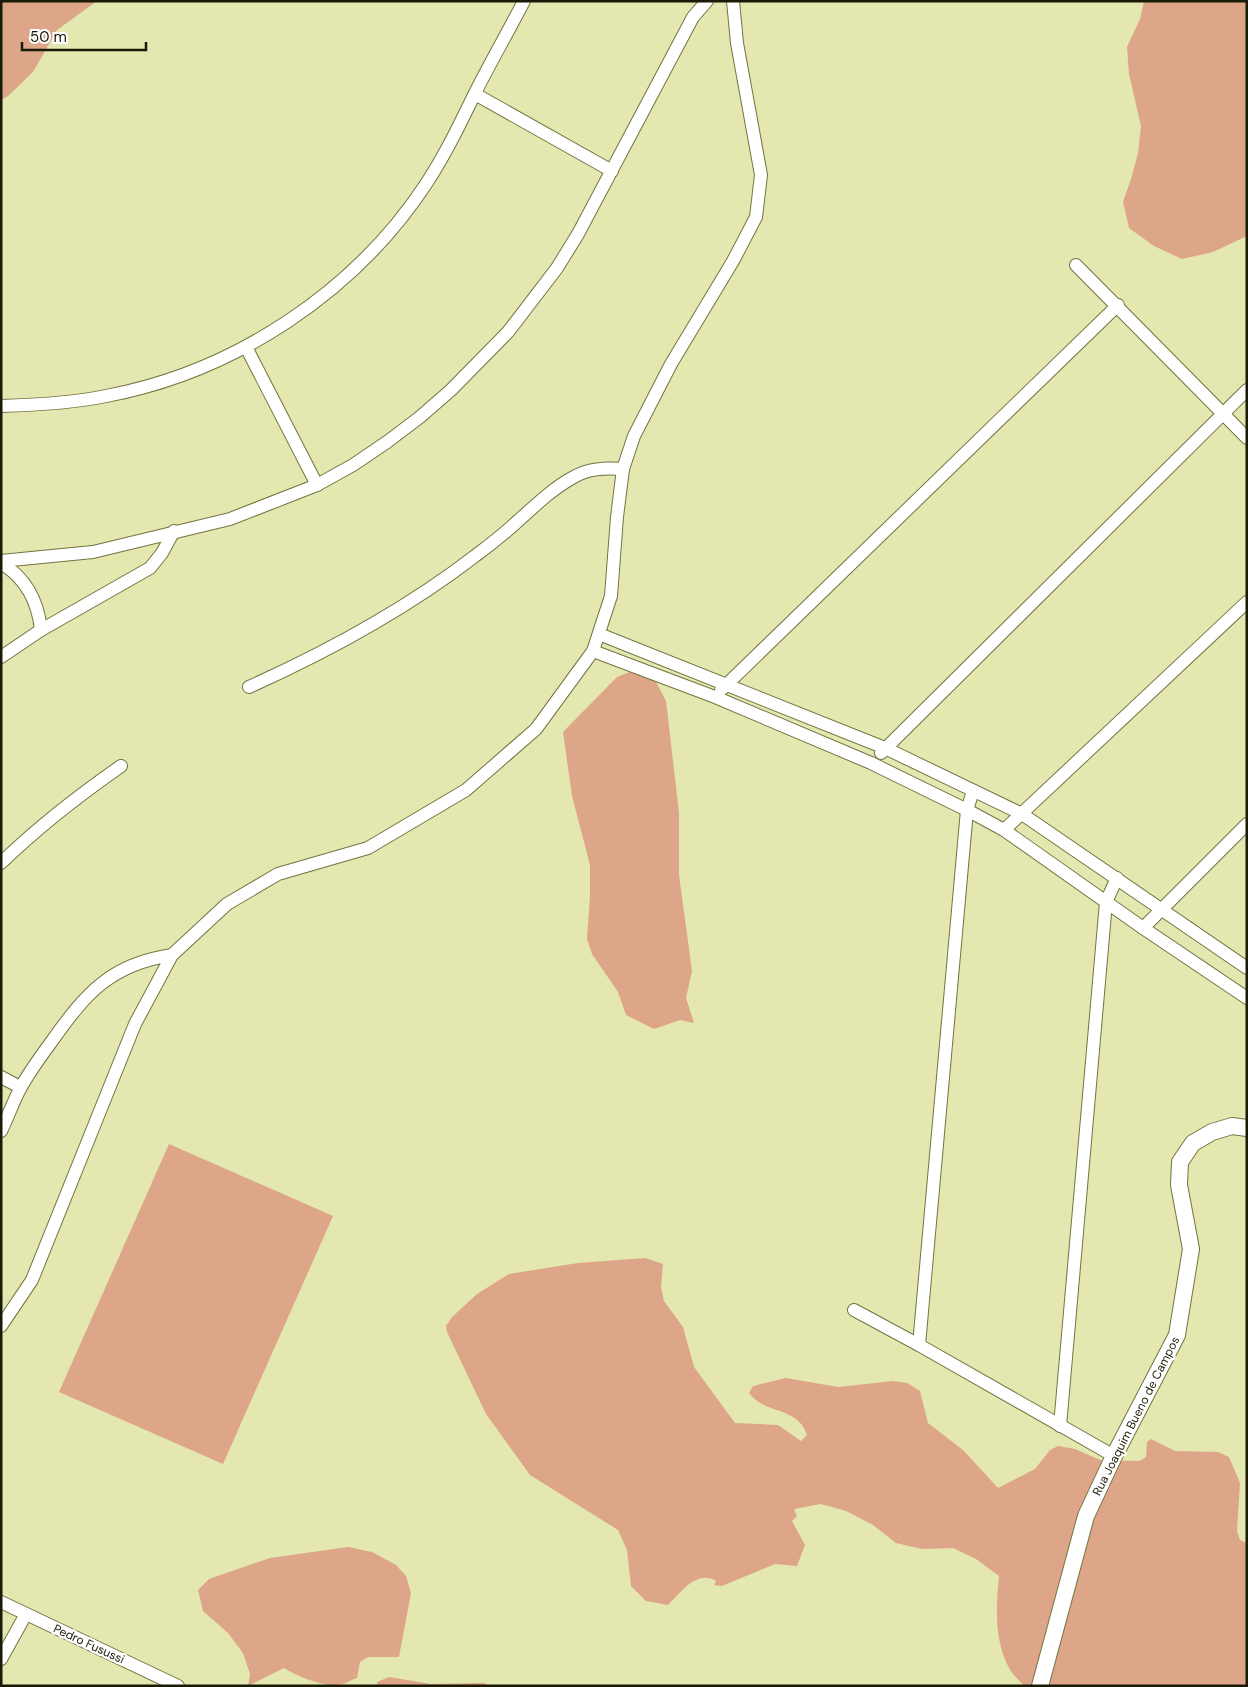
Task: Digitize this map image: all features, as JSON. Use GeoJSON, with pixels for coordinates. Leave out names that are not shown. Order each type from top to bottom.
{"type":"FeatureCollection","features":[{"type":"Feature","properties":{"kind":"street"},"geometry":{"type":"LineString","coordinates":[[1,406],[71,402],[134,390],[178,376],[246,347],[276,329],[318,299],[358,265],[410,207],[439,164],[524,1]]}},
{"type":"Feature","properties":{"kind":"street"},"geometry":{"type":"LineString","coordinates":[[1,562],[92,552],[230,519],[317,485],[353,465],[407,427],[481,362],[513,326],[557,268],[578,234],[693,17],[707,1]]}},
{"type":"Feature","properties":{"kind":"street"},"geometry":{"type":"LineString","coordinates":[[1,1326],[32,1280],[135,1024],[172,955],[227,904],[278,874],[368,848],[466,790],[536,729],[593,651],[610,596],[623,469],[634,436],[670,364],[733,261],[756,217],[761,175],[737,43],[733,1]]}},
{"type":"Feature","properties":{"kind":"street"},"geometry":{"type":"LineString","coordinates":[[475,94],[612,171]]}},
{"type":"Feature","properties":{"kind":"street"},"geometry":{"type":"LineString","coordinates":[[1076,264],[1247,438]]}},
{"type":"Feature","properties":{"kind":"street"},"geometry":{"type":"LineString","coordinates":[[714,697],[1118,305]]}},
{"type":"Feature","properties":{"kind":"street"},"geometry":{"type":"LineString","coordinates":[[246,347],[317,485]]}},
{"type":"Feature","properties":{"kind":"street"},"geometry":{"type":"LineString","coordinates":[[872,763],[1247,390]]}},
{"type":"Feature","properties":{"kind":"street"},"geometry":{"type":"LineString","coordinates":[[250,687],[297,666],[343,642],[403,606],[474,556],[552,491],[573,477],[599,468],[623,469]]}},
{"type":"Feature","properties":{"kind":"street"},"geometry":{"type":"LineString","coordinates":[[1,657],[41,630],[150,568],[162,553],[174,531]]}},
{"type":"Feature","properties":{"kind":"street"},"geometry":{"type":"LineString","coordinates":[[1,562],[17,574],[31,592],[40,617],[41,630]]}},
{"type":"Feature","properties":{"kind":"street"},"geometry":{"type":"LineString","coordinates":[[1004,830],[1247,602]]}},
{"type":"Feature","properties":{"kind":"street"},"geometry":{"type":"LineString","coordinates":[[599,634],[885,748],[1022,814],[1247,968]]}},
{"type":"Feature","properties":{"kind":"street"},"geometry":{"type":"LineString","coordinates":[[593,651],[714,697],[872,763],[967,810],[1004,830],[1143,928],[1247,998]]}},
{"type":"Feature","properties":{"kind":"street"},"geometry":{"type":"LineString","coordinates":[[1,864],[52,817],[86,790],[121,766]]}},
{"type":"Feature","properties":{"kind":"street"},"geometry":{"type":"LineString","coordinates":[[919,1345],[967,810],[973,790]]}},
{"type":"Feature","properties":{"kind":"street"},"geometry":{"type":"LineString","coordinates":[[1143,928],[1247,824]]}},
{"type":"Feature","properties":{"kind":"street"},"geometry":{"type":"LineString","coordinates":[[1060,1426],[1106,902],[1117,878]]}},
{"type":"Feature","properties":{"kind":"street"},"geometry":{"type":"LineString","coordinates":[[1,1131],[20,1088],[64,1024],[86,996],[115,974],[135,964],[172,955]]}},
{"type":"Feature","properties":{"kind":"street"},"geometry":{"type":"LineString","coordinates":[[1,1077],[20,1088]]}},
{"type":"Feature","properties":{"kind":"street","name":"Rua Joaquim Bueno de Campos"},"geometry":{"type":"LineString","coordinates":[[1040,1686],[1086,1516],[1114,1456],[1178,1335],[1191,1249],[1179,1185],[1180,1162],[1193,1143],[1212,1132],[1232,1126],[1247,1128]]}},
{"type":"Feature","properties":{"kind":"street"},"geometry":{"type":"LineString","coordinates":[[854,1310],[1114,1456]]}},
{"type":"Feature","properties":{"kind":"street","name":"Pedro Fusussi"},"geometry":{"type":"LineString","coordinates":[[1,1602],[178,1686]]}},
{"type":"Feature","properties":{"kind":"street"},"geometry":{"type":"LineString","coordinates":[[1,1659],[26,1614]]}},
{"type":"Feature","properties":{"kind":"shaded area"},"geometry":{"type":"Polygon","coordinates":[[[1,1],[97,1],[57,30],[33,72],[8,96],[1,100],[1,1]]]}},
{"type":"Feature","properties":{"kind":"shaded area"},"geometry":{"type":"Polygon","coordinates":[[[1144,1],[1247,1],[1247,236],[1213,252],[1182,259],[1154,246],[1129,228],[1123,202],[1138,153],[1141,126],[1129,74],[1127,47],[1140,19],[1144,1]]]}},
{"type":"Feature","properties":{"kind":"shaded area"},"geometry":{"type":"Polygon","coordinates":[[[647,665],[666,701],[679,813],[679,875],[692,971],[686,998],[694,1023],[680,1020],[654,1029],[626,1015],[618,992],[592,954],[587,939],[590,865],[572,796],[563,732],[617,677],[647,665]]]}},
{"type":"Feature","properties":{"kind":"shaded area"},"geometry":{"type":"Polygon","coordinates":[[[169,1144],[333,1216],[223,1464],[59,1392],[169,1144]]]}},
{"type":"Feature","properties":{"kind":"shaded area"},"geometry":{"type":"Polygon","coordinates":[[[645,1258],[663,1264],[661,1287],[664,1301],[683,1327],[694,1367],[735,1423],[778,1425],[801,1441],[807,1435],[803,1426],[789,1415],[756,1400],[749,1393],[753,1386],[786,1378],[838,1387],[893,1381],[907,1383],[920,1391],[928,1423],[963,1450],[998,1488],[1035,1469],[1050,1450],[1058,1446],[1075,1449],[1100,1460],[1139,1461],[1146,1457],[1147,1442],[1151,1439],[1175,1451],[1218,1452],[1229,1457],[1240,1483],[1237,1531],[1240,1540],[1247,1543],[1247,1686],[1024,1686],[1010,1670],[998,1635],[997,1600],[999,1576],[976,1559],[953,1548],[922,1549],[896,1543],[873,1525],[846,1511],[821,1504],[794,1509],[797,1516],[792,1521],[805,1545],[797,1566],[775,1564],[722,1586],[714,1585],[716,1581],[709,1578],[702,1578],[689,1584],[668,1605],[646,1601],[631,1586],[627,1550],[618,1530],[530,1475],[486,1414],[447,1332],[446,1326],[452,1317],[477,1294],[509,1274],[578,1263],[645,1258]]]}},
{"type":"Feature","properties":{"kind":"shaded area"},"geometry":{"type":"Polygon","coordinates":[[[348,1547],[372,1552],[396,1565],[406,1576],[411,1593],[399,1657],[368,1657],[360,1662],[357,1678],[339,1685],[310,1680],[284,1668],[248,1686],[250,1674],[243,1653],[228,1633],[203,1611],[198,1590],[209,1579],[270,1558],[348,1547]]]}},
{"type":"Feature","properties":{"kind":"shaded area"},"geometry":{"type":"Polygon","coordinates":[[[389,1677],[431,1684],[484,1683],[490,1686],[378,1686],[377,1682],[389,1677]]]}}]}
